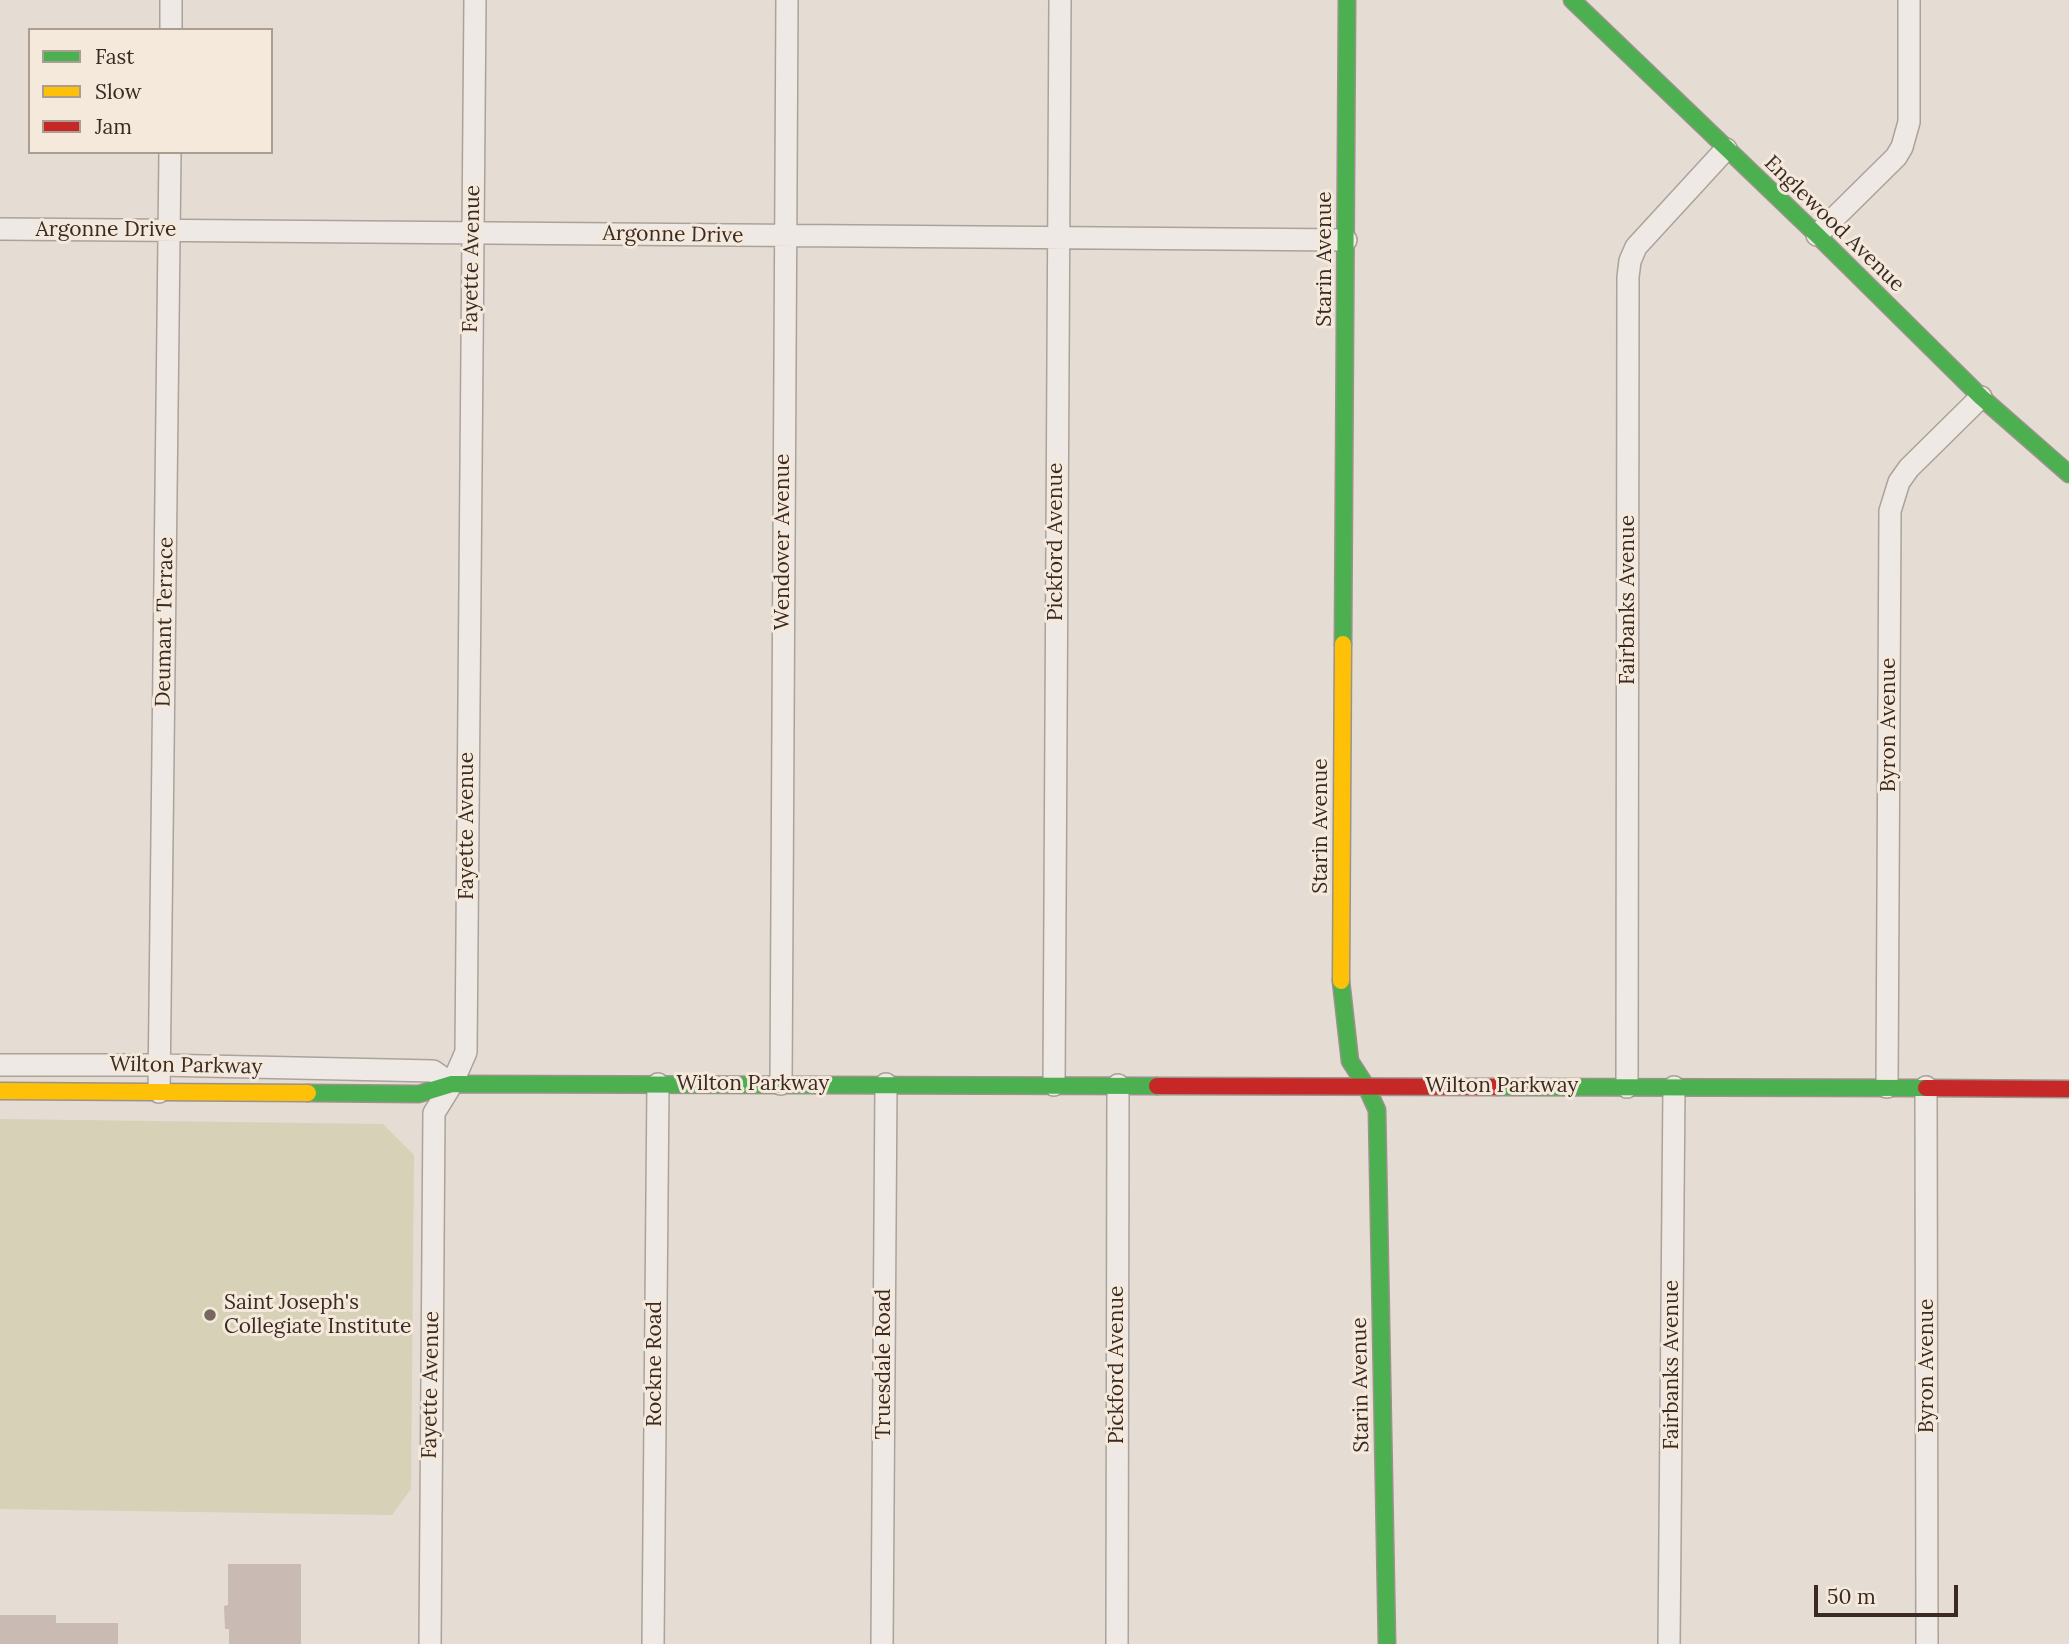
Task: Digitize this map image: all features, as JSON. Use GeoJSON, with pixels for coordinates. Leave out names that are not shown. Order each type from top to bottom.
{"type":"FeatureCollection","features":[{"type":"Feature","properties":{"kind":"street"},"geometry":{"type":"LineString","coordinates":[[171,0],[171,28]]}},
{"type":"Feature","properties":{"kind":"street","name":"Fayette Avenue"},"geometry":{"type":"LineString","coordinates":[[430,1644],[434,1114],[452,1084],[466,1052],[475,0]]}},
{"type":"Feature","properties":{"kind":"street","name":"Wendover Avenue"},"geometry":{"type":"LineString","coordinates":[[781,1084],[787,0]]}},
{"type":"Feature","properties":{"kind":"street","name":"Pickford Avenue"},"geometry":{"type":"LineString","coordinates":[[1054,1085],[1060,0]]}},
{"type":"Feature","properties":{"kind":"street","name":"Starin Avenue"},"geometry":{"type":"LineString","coordinates":[[1347,0],[1341,985],[1350,1061],[1377,1110],[1387,1644]]}},
{"type":"Feature","properties":{"kind":"street","name":"Englewood Avenue"},"geometry":{"type":"LineString","coordinates":[[1572,0],[1981,397],[2069,474]]}},
{"type":"Feature","properties":{"kind":"street"},"geometry":{"type":"LineString","coordinates":[[1817,236],[1896,157],[1902,147],[1909,122],[1909,0]]}},
{"type":"Feature","properties":{"kind":"street","name":"Fairbanks Avenue"},"geometry":{"type":"LineString","coordinates":[[1627,1087],[1628,277],[1630,261],[1636,247],[1726,149]]}},
{"type":"Feature","properties":{"kind":"street","name":"Deumant Terrace"},"geometry":{"type":"LineString","coordinates":[[159,1092],[170,154]]}},
{"type":"Feature","properties":{"kind":"street","name":"Argonne Drive"},"geometry":{"type":"LineString","coordinates":[[0,229],[1346,240]]}},
{"type":"Feature","properties":{"kind":"street","name":"Byron Avenue"},"geometry":{"type":"LineString","coordinates":[[1887,1087],[1891,511],[1899,482],[1909,468],[1981,397]]}},
{"type":"Feature","properties":{"kind":"street","name":"Wilton Parkway"},"geometry":{"type":"LineString","coordinates":[[0,1065],[160,1065],[433,1071],[452,1084]]}},
{"type":"Feature","properties":{"kind":"street","name":"Wilton Parkway"},"geometry":{"type":"LineString","coordinates":[[0,1091],[419,1094],[452,1084],[1926,1087]]}},
{"type":"Feature","properties":{"kind":"street","name":"Rockne Road"},"geometry":{"type":"LineString","coordinates":[[653,1644],[658,1084]]}},
{"type":"Feature","properties":{"kind":"street","name":"Truesdale Road"},"geometry":{"type":"LineString","coordinates":[[882,1644],[886,1084]]}},
{"type":"Feature","properties":{"kind":"street","name":"Pickford Avenue"},"geometry":{"type":"LineString","coordinates":[[1117,1644],[1118,1085]]}},
{"type":"Feature","properties":{"kind":"street","name":"Fairbanks Avenue"},"geometry":{"type":"LineString","coordinates":[[1670,1644],[1674,1087]]}},
{"type":"Feature","properties":{"kind":"street"},"geometry":{"type":"LineString","coordinates":[[1926,1087],[2069,1089]]}},
{"type":"Feature","properties":{"kind":"street","name":"Byron Avenue"},"geometry":{"type":"LineString","coordinates":[[1926,1087],[1927,1644]]}},
{"type":"Feature","properties":{"kind":"shaded area","name":"Saint Joseph's Collegiate Institute"},"geometry":{"type":"Polygon","coordinates":[[[0,1119],[383,1124],[414,1155],[411,1489],[392,1515],[0,1509],[0,1119]]]}},
{"type":"Feature","properties":{"kind":"building"},"geometry":{"type":"Polygon","coordinates":[[[228,1564],[301,1564],[301,1644],[229,1644],[224,1606],[228,1605],[228,1564]]]}},
{"type":"Feature","properties":{"kind":"building"},"geometry":{"type":"Polygon","coordinates":[[[0,1615],[56,1615],[56,1623],[118,1623],[118,1644],[0,1644],[0,1615]]]}},
{"type":"Feature","properties":{"kind":"traffic: fast"},"geometry":{"type":"LineString","coordinates":[[1343,644],[1347,0]]}},
{"type":"Feature","properties":{"kind":"traffic: fast"},"geometry":{"type":"LineString","coordinates":[[1572,0],[1981,397],[2069,474]]}},
{"type":"Feature","properties":{"kind":"traffic: fast"},"geometry":{"type":"LineString","coordinates":[[1341,981],[1350,1061],[1377,1110],[1387,1644]]}},
{"type":"Feature","properties":{"kind":"traffic: fast"},"geometry":{"type":"LineString","coordinates":[[308,1093],[419,1094],[452,1084],[1157,1086]]}},
{"type":"Feature","properties":{"kind":"traffic: fast"},"geometry":{"type":"LineString","coordinates":[[1497,1087],[1926,1088]]}},
{"type":"Feature","properties":{"kind":"traffic: slow"},"geometry":{"type":"LineString","coordinates":[[1341,981],[1343,644]]}},
{"type":"Feature","properties":{"kind":"traffic: slow"},"geometry":{"type":"LineString","coordinates":[[0,1091],[308,1093]]}},
{"type":"Feature","properties":{"kind":"traffic: jam"},"geometry":{"type":"LineString","coordinates":[[1157,1086],[1497,1087]]}},
{"type":"Feature","properties":{"kind":"traffic: jam"},"geometry":{"type":"LineString","coordinates":[[1926,1088],[2069,1089]]}},
{"type":"Feature","properties":{"kind":"place","name":"Saint Joseph's Collegiate Institute"},"geometry":{"type":"Point","coordinates":[210,1315]}}]}
